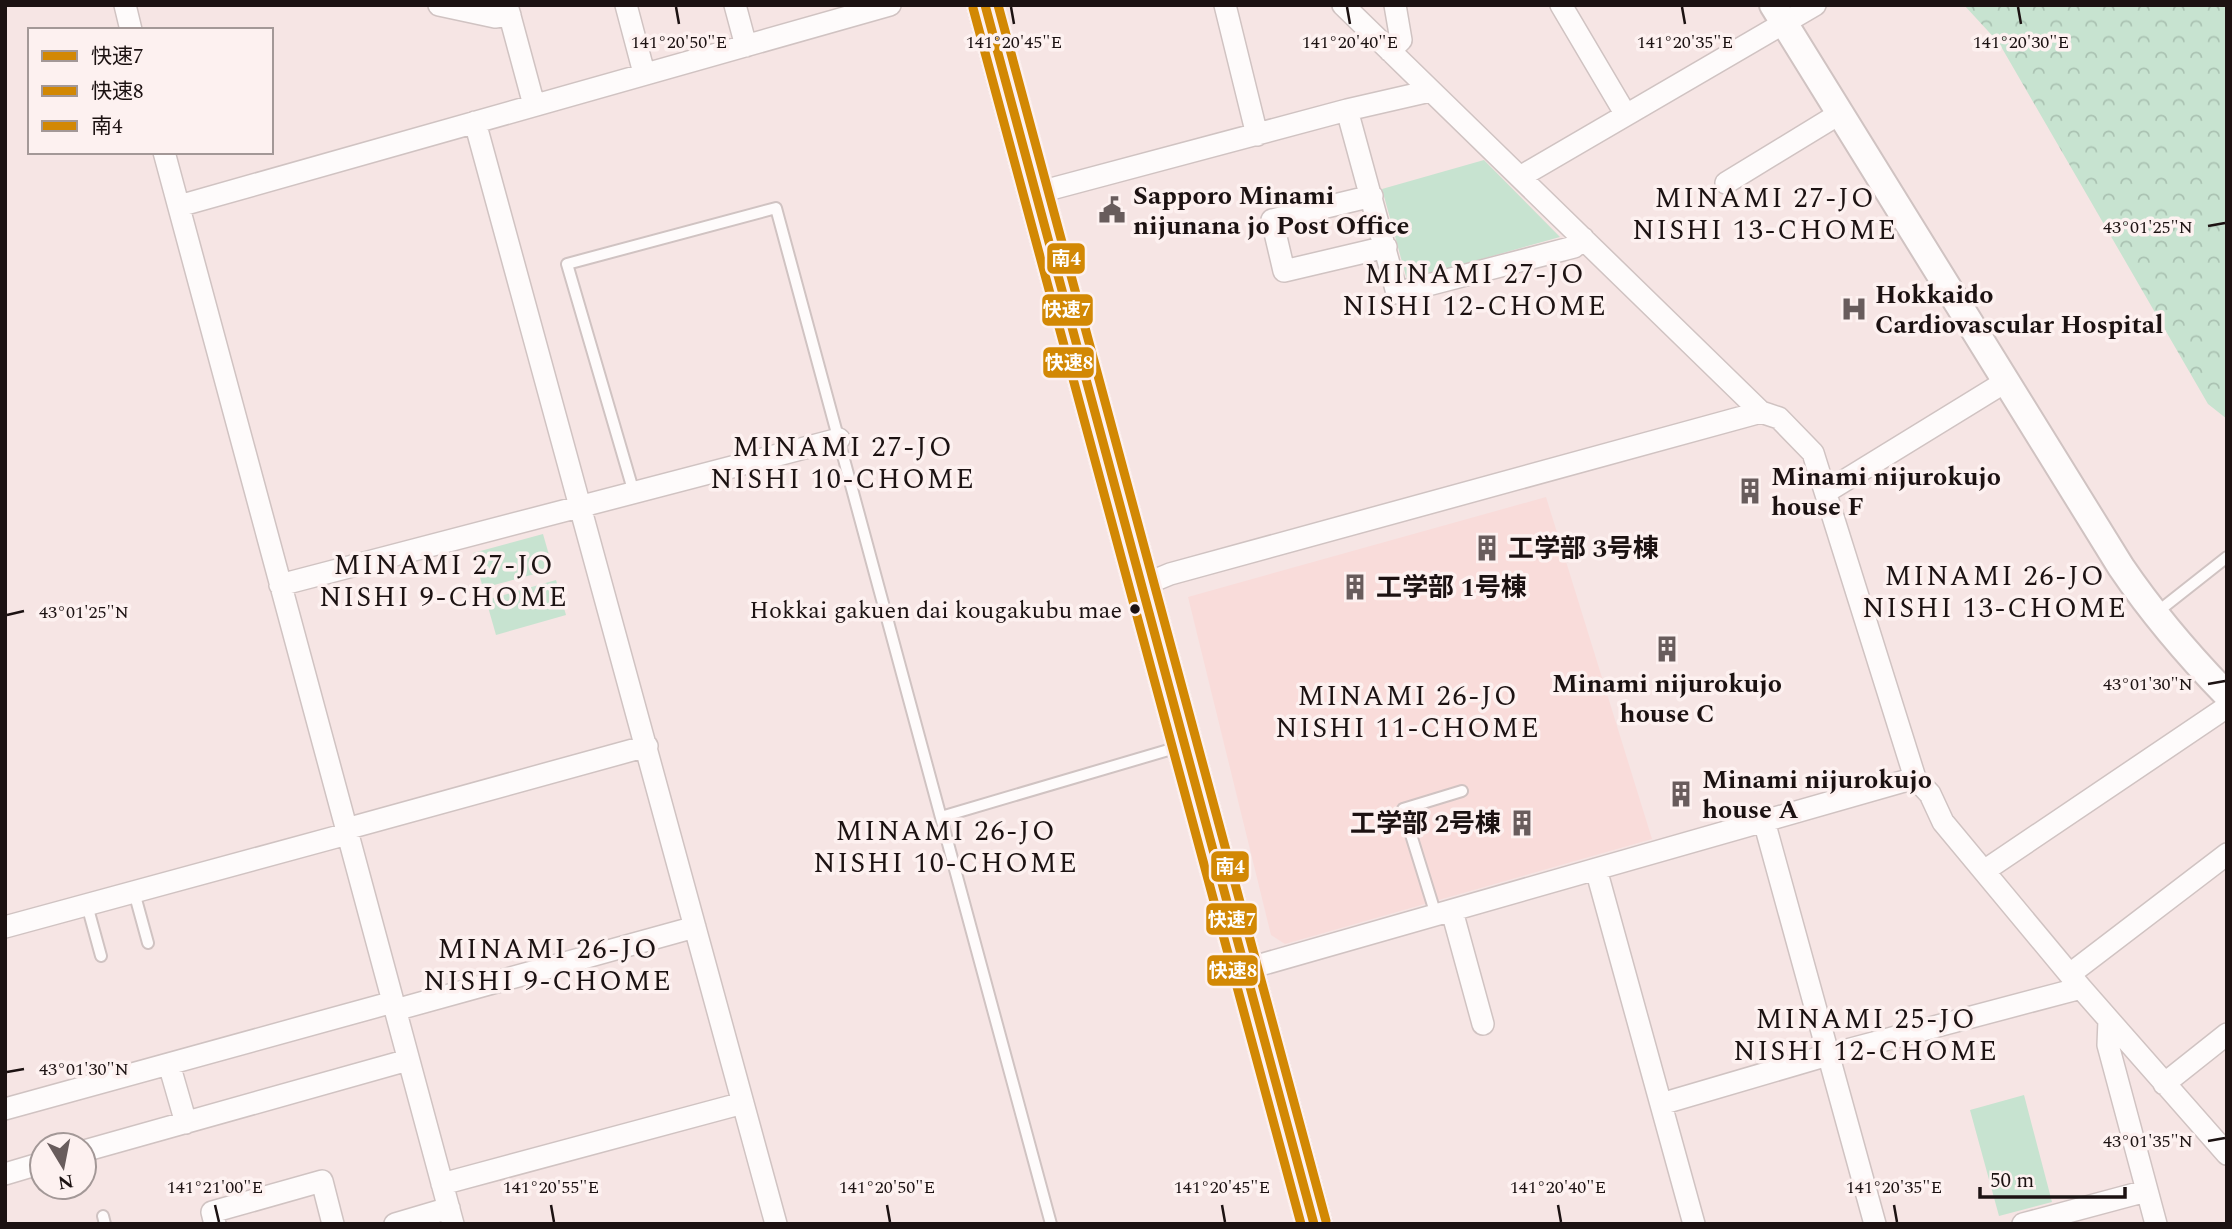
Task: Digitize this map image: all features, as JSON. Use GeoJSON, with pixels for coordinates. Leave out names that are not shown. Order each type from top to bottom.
{"type":"FeatureCollection","features":[{"type":"Feature","properties":{"kind":"highway"},"geometry":{"type":"LineString","coordinates":[[985,5],[1314,1224]]}},
{"type":"Feature","properties":{"kind":"street"},"geometry":{"type":"LineString","coordinates":[[125,5],[131,28]]}},
{"type":"Feature","properties":{"kind":"street"},"geometry":{"type":"LineString","coordinates":[[439,5],[495,17],[508,10],[534,106]]}},
{"type":"Feature","properties":{"kind":"street"},"geometry":{"type":"LineString","coordinates":[[626,5],[644,73]]}},
{"type":"Feature","properties":{"kind":"street"},"geometry":{"type":"LineString","coordinates":[[735,5],[746,47]]}},
{"type":"Feature","properties":{"kind":"street"},"geometry":{"type":"LineString","coordinates":[[179,206],[890,5]]}},
{"type":"Feature","properties":{"kind":"street"},"geometry":{"type":"LineString","coordinates":[[1225,5],[1256,135]]}},
{"type":"Feature","properties":{"kind":"street"},"geometry":{"type":"LineString","coordinates":[[1343,5],[1761,412],[1779,418],[1813,453],[1915,778],[1930,794],[1943,822],[2109,1020],[2227,1154]]}},
{"type":"Feature","properties":{"kind":"street"},"geometry":{"type":"LineString","coordinates":[[1390,51],[1401,40],[1395,5]]}},
{"type":"Feature","properties":{"kind":"street"},"geometry":{"type":"LineString","coordinates":[[1562,5],[1626,115]]}},
{"type":"Feature","properties":{"kind":"street"},"geometry":{"type":"LineString","coordinates":[[1520,177],[1626,115],[1779,14],[1815,5]]}},
{"type":"Feature","properties":{"kind":"street"},"geometry":{"type":"LineString","coordinates":[[1779,14],[2121,567],[2154,614],[2227,695]]}},
{"type":"Feature","properties":{"kind":"street"},"geometry":{"type":"LineString","coordinates":[[1036,193],[1348,110],[1430,91]]}},
{"type":"Feature","properties":{"kind":"street"},"geometry":{"type":"LineString","coordinates":[[1348,110],[1398,293],[1574,247],[1583,238]]}},
{"type":"Feature","properties":{"kind":"street"},"geometry":{"type":"LineString","coordinates":[[1726,183],[1839,114]]}},
{"type":"Feature","properties":{"kind":"street"},"geometry":{"type":"LineString","coordinates":[[475,122],[776,1224]]}},
{"type":"Feature","properties":{"kind":"street"},"geometry":{"type":"LineString","coordinates":[[165,154],[451,1216],[395,1224]]}},
{"type":"Feature","properties":{"kind":"street"},"geometry":{"type":"LineString","coordinates":[[1372,196],[1272,220],[1284,271],[1386,247]]}},
{"type":"Feature","properties":{"kind":"street"},"geometry":{"type":"LineString","coordinates":[[1826,492],[2005,382]]}},
{"type":"Feature","properties":{"kind":"street"},"geometry":{"type":"LineString","coordinates":[[1141,586],[1170,575],[1761,412]]}},
{"type":"Feature","properties":{"kind":"street"},"geometry":{"type":"LineString","coordinates":[[280,585],[839,439]]}},
{"type":"Feature","properties":{"kind":"street"},"geometry":{"type":"LineString","coordinates":[[1984,871],[2227,707]]}},
{"type":"Feature","properties":{"kind":"street"},"geometry":{"type":"LineString","coordinates":[[5,927],[647,746]]}},
{"type":"Feature","properties":{"kind":"street"},"geometry":{"type":"LineString","coordinates":[[1246,970],[1915,778]]}},
{"type":"Feature","properties":{"kind":"street"},"geometry":{"type":"LineString","coordinates":[[1764,821],[1875,1224]]}},
{"type":"Feature","properties":{"kind":"street"},"geometry":{"type":"LineString","coordinates":[[1661,1104],[2076,981],[2227,854]]}},
{"type":"Feature","properties":{"kind":"street"},"geometry":{"type":"LineString","coordinates":[[1596,869],[1694,1224]]}},
{"type":"Feature","properties":{"kind":"street"},"geometry":{"type":"LineString","coordinates":[[1444,913],[1483,1024]]}},
{"type":"Feature","properties":{"kind":"street"},"geometry":{"type":"LineString","coordinates":[[5,1109],[695,927]]}},
{"type":"Feature","properties":{"kind":"street"},"geometry":{"type":"LineString","coordinates":[[2109,1020],[2108,1045],[2156,1224]]}},
{"type":"Feature","properties":{"kind":"street"},"geometry":{"type":"LineString","coordinates":[[2164,1084],[2227,1034]]}},
{"type":"Feature","properties":{"kind":"street"},"geometry":{"type":"LineString","coordinates":[[98,1148],[408,1060]]}},
{"type":"Feature","properties":{"kind":"street"},"geometry":{"type":"LineString","coordinates":[[169,1064],[186,1123]]}},
{"type":"Feature","properties":{"kind":"street"},"geometry":{"type":"LineString","coordinates":[[442,1184],[743,1103]]}},
{"type":"Feature","properties":{"kind":"street"},"geometry":{"type":"LineString","coordinates":[[5,1174],[28,1167]]}},
{"type":"Feature","properties":{"kind":"street"},"geometry":{"type":"LineString","coordinates":[[215,1224],[212,1212],[322,1181],[333,1224]]}},
{"type":"Feature","properties":{"kind":"street"},"geometry":{"type":"LineString","coordinates":[[2023,1224],[2146,1191]]}},
{"type":"Feature","properties":{"kind":"lane"},"geometry":{"type":"LineString","coordinates":[[635,493],[567,264],[776,208],[1051,1224]]}},
{"type":"Feature","properties":{"kind":"lane"},"geometry":{"type":"LineString","coordinates":[[2154,614],[2227,557]]}},
{"type":"Feature","properties":{"kind":"lane"},"geometry":{"type":"LineString","coordinates":[[940,817],[1184,746]]}},
{"type":"Feature","properties":{"kind":"lane"},"geometry":{"type":"LineString","coordinates":[[1444,913],[1403,809],[1462,791]]}},
{"type":"Feature","properties":{"kind":"lane"},"geometry":{"type":"LineString","coordinates":[[134,892],[148,943]]}},
{"type":"Feature","properties":{"kind":"lane"},"geometry":{"type":"LineString","coordinates":[[88,905],[101,956]]}},
{"type":"Feature","properties":{"kind":"shaded area"},"geometry":{"type":"Polygon","coordinates":[[[1546,497],[1652,839],[1285,944],[1271,935],[1188,597],[1546,497]]]}},
{"type":"Feature","properties":{"kind":"green space"},"geometry":{"type":"Polygon","coordinates":[[[1964,5],[2227,5],[2227,419],[2208,404],[1999,43],[1964,5]]]}},
{"type":"Feature","properties":{"kind":"green space"},"geometry":{"type":"Polygon","coordinates":[[[1484,160],[1560,237],[1407,280],[1382,189],[1484,160]]]}},
{"type":"Feature","properties":{"kind":"green space"},"geometry":{"type":"Polygon","coordinates":[[[543,534],[553,569],[483,588],[473,553],[543,534]]]}},
{"type":"Feature","properties":{"kind":"green space"},"geometry":{"type":"Polygon","coordinates":[[[556,580],[566,615],[496,635],[486,600],[556,580]]]}},
{"type":"Feature","properties":{"kind":"green space"},"geometry":{"type":"Polygon","coordinates":[[[2024,1095],[2052,1202],[1999,1216],[1970,1110],[2024,1095]]]}},
{"type":"Feature","properties":{"kind":"transit line","name":"快速7"},"geometry":{"type":"LineString","coordinates":[[985,5],[1314,1224]]}},
{"type":"Feature","properties":{"kind":"transit line","name":"南4"},"geometry":{"type":"LineString","coordinates":[[998,5],[1326,1221]]}},
{"type":"Feature","properties":{"kind":"transit line","name":"快速8"},"geometry":{"type":"LineString","coordinates":[[973,8],[1301,1224]]}},
{"type":"Feature","properties":{"kind":"place","name":"Sapporo Minami nijunana jo Post Office"},"geometry":{"type":"Point","coordinates":[1112,210]}},
{"type":"Feature","properties":{"kind":"place","name":"Hokkaido Cardiovascular Hospital"},"geometry":{"type":"Point","coordinates":[1854,309]}},
{"type":"Feature","properties":{"kind":"place","name":"Minami nijurokujo house F"},"geometry":{"type":"Point","coordinates":[1750,491]}},
{"type":"Feature","properties":{"kind":"place","name":"工学部 3号棟"},"geometry":{"type":"Point","coordinates":[1487,548]}},
{"type":"Feature","properties":{"kind":"place","name":"工学部 1号棟"},"geometry":{"type":"Point","coordinates":[1355,587]}},
{"type":"Feature","properties":{"kind":"place","name":"Hokkai gakuen dai kougakubu mae"},"geometry":{"type":"Point","coordinates":[1135,609]}},
{"type":"Feature","properties":{"kind":"place","name":"Minami nijurokujo house C"},"geometry":{"type":"Point","coordinates":[1667,649]}},
{"type":"Feature","properties":{"kind":"place","name":"Minami nijurokujo house A"},"geometry":{"type":"Point","coordinates":[1681,794]}},
{"type":"Feature","properties":{"kind":"place","name":"工学部 2号棟"},"geometry":{"type":"Point","coordinates":[1522,823]}},
{"type":"Feature","properties":{"kind":"district","name":"MINAMI 27-JO NISHI 13-CHOME"},"geometry":{"type":"Point","coordinates":[1765,213]}},
{"type":"Feature","properties":{"kind":"district","name":"MINAMI 27-JO NISHI 12-CHOME"},"geometry":{"type":"Point","coordinates":[1475,289]}},
{"type":"Feature","properties":{"kind":"district","name":"MINAMI 27-JO NISHI 10-CHOME"},"geometry":{"type":"Point","coordinates":[843,462]}},
{"type":"Feature","properties":{"kind":"district","name":"MINAMI 27-JO NISHI 9-CHOME"},"geometry":{"type":"Point","coordinates":[444,580]}},
{"type":"Feature","properties":{"kind":"district","name":"MINAMI 26-JO NISHI 13-CHOME"},"geometry":{"type":"Point","coordinates":[1995,591]}},
{"type":"Feature","properties":{"kind":"district","name":"MINAMI 26-JO NISHI 11-CHOME"},"geometry":{"type":"Point","coordinates":[1408,711]}},
{"type":"Feature","properties":{"kind":"district","name":"MINAMI 26-JO NISHI 10-CHOME"},"geometry":{"type":"Point","coordinates":[946,846]}},
{"type":"Feature","properties":{"kind":"district","name":"MINAMI 26-JO NISHI 9-CHOME"},"geometry":{"type":"Point","coordinates":[548,964]}},
{"type":"Feature","properties":{"kind":"district","name":"MINAMI 25-JO NISHI 12-CHOME"},"geometry":{"type":"Point","coordinates":[1866,1034]}}]}
